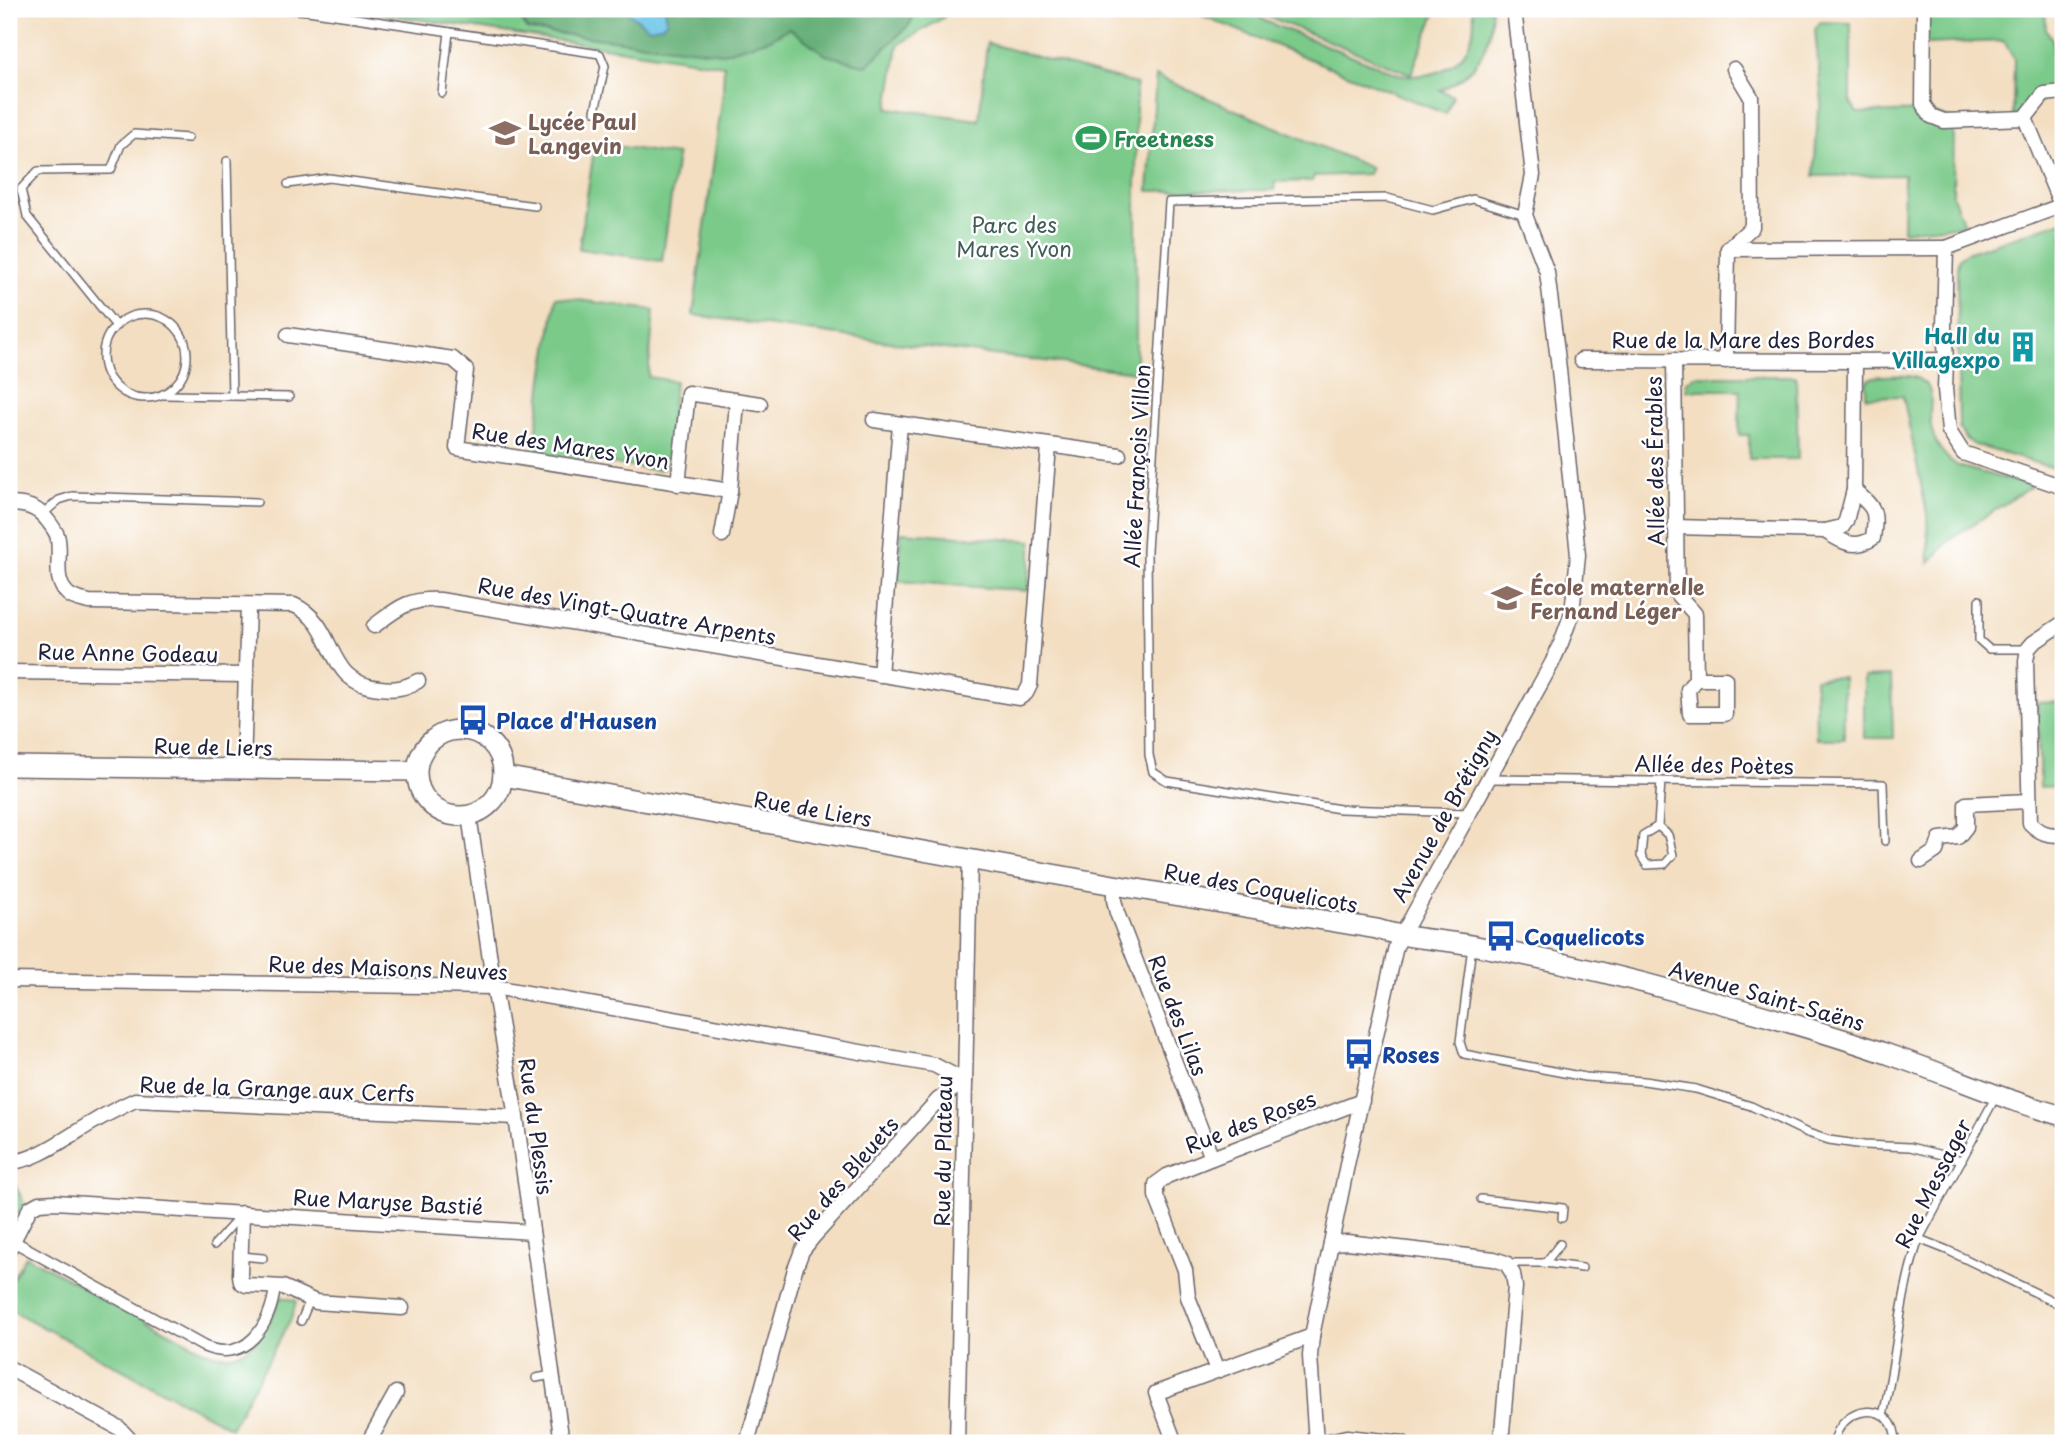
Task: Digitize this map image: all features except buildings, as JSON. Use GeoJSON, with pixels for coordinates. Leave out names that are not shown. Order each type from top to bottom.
{"type":"FeatureCollection","features":[{"type":"Feature","properties":{"kind":"street"},"geometry":{"type":"LineString","coordinates":[[1514,9],[1533,175],[1525,215]]}},
{"type":"Feature","properties":{"kind":"street"},"geometry":{"type":"LineString","coordinates":[[1924,9],[1923,104],[1931,116],[1944,121],[2025,118],[2044,94],[2063,92]]}},
{"type":"Feature","properties":{"kind":"street"},"geometry":{"type":"LineString","coordinates":[[1726,361],[1728,249],[1752,227],[1751,97],[1734,69]]}},
{"type":"Feature","properties":{"kind":"street"},"geometry":{"type":"LineString","coordinates":[[1728,249],[1946,248],[2062,205],[2025,118]]}},
{"type":"Feature","properties":{"kind":"street","name":"Avenue de Brétigny"},"geometry":{"type":"LineString","coordinates":[[1318,1443],[1310,1356],[1312,1336],[1392,962],[1400,936],[1562,643],[1572,613],[1577,562],[1558,360],[1547,272],[1525,215]]}},
{"type":"Feature","properties":{"kind":"street"},"geometry":{"type":"LineString","coordinates":[[1946,248],[1945,389],[1949,431],[1963,453],[2063,487]]}},
{"type":"Feature","properties":{"kind":"street","name":"Rue des Mares Yvon"},"geometry":{"type":"LineString","coordinates":[[288,335],[453,359],[466,370],[457,448],[730,492]]}},
{"type":"Feature","properties":{"kind":"street","name":"Rue de la Mare des Bordes"},"geometry":{"type":"LineString","coordinates":[[1581,360],[1946,359]]}},
{"type":"Feature","properties":{"kind":"street","name":"Allée des Érables"},"geometry":{"type":"LineString","coordinates":[[1674,360],[1676,594],[1695,614],[1696,679]]}},
{"type":"Feature","properties":{"kind":"street"},"geometry":{"type":"LineString","coordinates":[[1675,527],[1825,531],[1842,527],[1854,490],[1855,361]]}},
{"type":"Feature","properties":{"kind":"street"},"geometry":{"type":"LineString","coordinates":[[678,484],[688,393],[760,404]]}},
{"type":"Feature","properties":{"kind":"street"},"geometry":{"type":"LineString","coordinates":[[722,534],[730,492],[737,401]]}},
{"type":"Feature","properties":{"kind":"street"},"geometry":{"type":"LineString","coordinates":[[874,420],[1119,455]]}},
{"type":"Feature","properties":{"kind":"street"},"geometry":{"type":"LineString","coordinates":[[880,675],[900,424]]}},
{"type":"Feature","properties":{"kind":"street","name":"Rue des Vingt-Quatre Arpents"},"geometry":{"type":"LineString","coordinates":[[374,626],[405,603],[423,599],[440,600],[1019,698],[1026,693],[1030,685],[1049,446]]}},
{"type":"Feature","properties":{"kind":"street"},"geometry":{"type":"LineString","coordinates":[[1825,531],[1852,544],[1864,544],[1873,538],[1875,516],[1872,505],[1854,490]]}},
{"type":"Feature","properties":{"kind":"street"},"geometry":{"type":"LineString","coordinates":[[9,504],[32,507],[43,514],[58,537],[58,570],[61,585],[69,596],[89,602],[294,605],[307,611],[319,623],[343,671],[361,685],[392,690],[418,681]]}},
{"type":"Feature","properties":{"kind":"street"},"geometry":{"type":"LineString","coordinates":[[243,769],[248,605]]}},
{"type":"Feature","properties":{"kind":"street"},"geometry":{"type":"LineString","coordinates":[[2063,623],[2033,643],[2028,649],[2026,661],[2030,823],[2047,835],[2063,835]]}},
{"type":"Feature","properties":{"kind":"street","name":"Rue Anne Godeau"},"geometry":{"type":"LineString","coordinates":[[9,672],[246,675]]}},
{"type":"Feature","properties":{"kind":"street"},"geometry":{"type":"LineString","coordinates":[[453,730],[466,730],[489,741],[502,763],[503,776],[501,787],[489,805],[469,815],[454,816],[439,811],[426,801],[419,787],[416,771],[418,760],[431,740],[453,730]]}},
{"type":"Feature","properties":{"kind":"street","name":"Rue de Liers"},"geometry":{"type":"LineString","coordinates":[[9,766],[416,771]]}},
{"type":"Feature","properties":{"kind":"street","name":"Rue de Liers"},"geometry":{"type":"LineString","coordinates":[[503,776],[1114,885]]}},
{"type":"Feature","properties":{"kind":"street"},"geometry":{"type":"LineString","coordinates":[[1921,861],[1936,851],[1940,839],[1958,837],[1966,827],[1966,804],[2028,801]]}},
{"type":"Feature","properties":{"kind":"street","name":"Rue du Plessis"},"geometry":{"type":"LineString","coordinates":[[469,815],[516,1117],[562,1443]]}},
{"type":"Feature","properties":{"kind":"street","name":"Rue du Plateau"},"geometry":{"type":"LineString","coordinates":[[957,1443],[970,859]]}},
{"type":"Feature","properties":{"kind":"street","name":"Rue des Coquelicots"},"geometry":{"type":"LineString","coordinates":[[1114,885],[1377,929],[1400,936]]}},
{"type":"Feature","properties":{"kind":"street","name":"Rue des Lilas"},"geometry":{"type":"LineString","coordinates":[[1114,885],[1117,913],[1212,1158]]}},
{"type":"Feature","properties":{"kind":"street","name":"Avenue Saint-Saëns"},"geometry":{"type":"LineString","coordinates":[[1400,936],[1473,945],[1685,993],[1890,1055],[2033,1108],[2063,1115]]}},
{"type":"Feature","properties":{"kind":"street","name":"Rue des Maisons Neuves"},"geometry":{"type":"LineString","coordinates":[[9,979],[495,987],[934,1065],[965,1081]]}},
{"type":"Feature","properties":{"kind":"street","name":"Rue des Bleuets"},"geometry":{"type":"LineString","coordinates":[[747,1443],[802,1251],[938,1100],[965,1081]]}},
{"type":"Feature","properties":{"kind":"street","name":"Rue de la Grange aux Cerfs"},"geometry":{"type":"LineString","coordinates":[[9,1161],[15,1162],[40,1153],[135,1100],[516,1117]]}},
{"type":"Feature","properties":{"kind":"street","name":"Rue des Roses"},"geometry":{"type":"LineString","coordinates":[[1217,1370],[1188,1297],[1185,1270],[1156,1196],[1156,1184],[1167,1176],[1362,1101]]}},
{"type":"Feature","properties":{"kind":"street","name":"Avenue Saint-Saëns"},"geometry":{"type":"LineString","coordinates":[[2033,1108],[2063,1126]]}},
{"type":"Feature","properties":{"kind":"street","name":"Rue Maryse Bastié"},"geometry":{"type":"LineString","coordinates":[[11,1245],[30,1208],[39,1203],[55,1202],[531,1232]]}},
{"type":"Feature","properties":{"kind":"street"},"geometry":{"type":"LineString","coordinates":[[242,1213],[241,1282],[246,1285],[289,1289],[316,1302],[402,1308]]}},
{"type":"Feature","properties":{"kind":"street"},"geometry":{"type":"LineString","coordinates":[[1331,1243],[1494,1259],[1506,1263],[1513,1274],[1515,1287],[1501,1443]]}},
{"type":"Feature","properties":{"kind":"street"},"geometry":{"type":"LineString","coordinates":[[11,1245],[203,1346],[221,1352],[238,1349],[254,1338],[273,1305],[275,1287]]}},
{"type":"Feature","properties":{"kind":"street"},"geometry":{"type":"LineString","coordinates":[[1175,1443],[1156,1393],[1312,1336]]}},
{"type":"Feature","properties":{"kind":"street"},"geometry":{"type":"LineString","coordinates":[[9,1368],[119,1428],[133,1443]]}},
{"type":"Feature","properties":{"kind":"street"},"geometry":{"type":"LineString","coordinates":[[368,1443],[396,1393]]}},
{"type":"Feature","properties":{"kind":"street"},"geometry":{"type":"LineString","coordinates":[[1318,1443],[1346,1437],[1403,1443]]}},
{"type":"Feature","properties":{"kind":"lane"},"geometry":{"type":"LineString","coordinates":[[285,9],[600,54],[605,66],[595,111]]}},
{"type":"Feature","properties":{"kind":"lane"},"geometry":{"type":"LineString","coordinates":[[442,93],[449,32]]}},
{"type":"Feature","properties":{"kind":"lane"},"geometry":{"type":"LineString","coordinates":[[116,326],[27,216],[21,189],[38,171],[111,170],[121,145],[134,134],[188,138]]}},
{"type":"Feature","properties":{"kind":"lane"},"geometry":{"type":"LineString","coordinates":[[227,161],[232,396]]}},
{"type":"Feature","properties":{"kind":"lane"},"geometry":{"type":"LineString","coordinates":[[288,184],[329,178],[534,206]]}},
{"type":"Feature","properties":{"kind":"lane","name":"Allée François Villon"},"geometry":{"type":"LineString","coordinates":[[1469,813],[1340,809],[1167,782],[1153,772],[1149,755],[1147,551],[1169,202],[1387,198],[1433,210],[1473,199],[1525,215]]}},
{"type":"Feature","properties":{"kind":"lane"},"geometry":{"type":"LineString","coordinates":[[161,395],[177,384],[185,366],[182,338],[170,323],[152,315],[132,316],[116,326],[105,342],[103,352],[105,371],[123,393],[142,398],[161,395],[289,397]]}},
{"type":"Feature","properties":{"kind":"lane"},"geometry":{"type":"LineString","coordinates":[[43,514],[59,500],[72,496],[257,502]]}},
{"type":"Feature","properties":{"kind":"lane"},"geometry":{"type":"LineString","coordinates":[[1979,600],[1979,640],[1983,645],[1989,649],[2028,649]]}},
{"type":"Feature","properties":{"kind":"lane","name":"Allée des Poètes"},"geometry":{"type":"LineString","coordinates":[[1487,779],[1883,784],[1885,841]]}},
{"type":"Feature","properties":{"kind":"lane"},"geometry":{"type":"LineString","coordinates":[[1658,826],[1661,781]]}},
{"type":"Feature","properties":{"kind":"lane"},"geometry":{"type":"LineString","coordinates":[[1658,826],[1668,835],[1672,855],[1665,864],[1647,865],[1641,856],[1643,835],[1658,826]]}},
{"type":"Feature","properties":{"kind":"lane"},"geometry":{"type":"LineString","coordinates":[[1473,945],[1460,1042],[1465,1054],[1585,1077],[1696,1088],[1751,1107],[1829,1140],[1910,1147],[1962,1160]]}},
{"type":"Feature","properties":{"kind":"lane","name":"Rue Messager"},"geometry":{"type":"LineString","coordinates":[[1883,1415],[1911,1261],[1919,1239],[1997,1094]]}},
{"type":"Feature","properties":{"kind":"lane"},"geometry":{"type":"LineString","coordinates":[[1481,1199],[1563,1209],[1563,1218]]}},
{"type":"Feature","properties":{"kind":"lane"},"geometry":{"type":"LineString","coordinates":[[214,1245],[242,1213]]}},
{"type":"Feature","properties":{"kind":"lane"},"geometry":{"type":"LineString","coordinates":[[1919,1239],[2063,1306]]}},
{"type":"Feature","properties":{"kind":"lane"},"geometry":{"type":"LineString","coordinates":[[1545,1263],[1560,1244]]}},
{"type":"Feature","properties":{"kind":"lane"},"geometry":{"type":"LineString","coordinates":[[241,1256],[263,1258]]}},
{"type":"Feature","properties":{"kind":"lane"},"geometry":{"type":"LineString","coordinates":[[1506,1263],[1545,1263],[1582,1268]]}},
{"type":"Feature","properties":{"kind":"lane"},"geometry":{"type":"LineString","coordinates":[[301,1321],[310,1300]]}},
{"type":"Feature","properties":{"kind":"lane"},"geometry":{"type":"LineString","coordinates":[[536,1378],[552,1375]]}},
{"type":"Feature","properties":{"kind":"lane"},"geometry":{"type":"LineString","coordinates":[[1834,1443],[1838,1429],[1848,1418],[1865,1412],[1883,1415],[1894,1425],[1896,1443]]}},
{"type":"Feature","properties":{"kind":"green space","name":"Parc des Mares Yvon"},"geometry":{"type":"Polygon","coordinates":[[[349,9],[937,9],[944,17],[898,45],[888,108],[979,120],[987,43],[1136,84],[1136,372],[693,315],[723,92],[724,65],[349,9]]]}},
{"type":"Feature","properties":{"kind":"green space"},"geometry":{"type":"Polygon","coordinates":[[[515,9],[624,9],[649,28],[666,13],[665,9],[915,9],[910,24],[867,66],[826,55],[789,28],[770,39],[723,53],[528,30],[515,9]]]}},
{"type":"Feature","properties":{"kind":"green space"},"geometry":{"type":"Polygon","coordinates":[[[1206,9],[1247,9],[1267,22],[1398,74],[1414,76],[1443,70],[1464,53],[1474,26],[1473,9],[1491,9],[1491,23],[1485,48],[1472,68],[1463,77],[1440,90],[1453,96],[1446,114],[1203,16],[1206,9]]]}},
{"type":"Feature","properties":{"kind":"green space"},"geometry":{"type":"Polygon","coordinates":[[[1257,9],[1437,9],[1411,74],[1256,12],[1257,9]]]}},
{"type":"Feature","properties":{"kind":"green space"},"geometry":{"type":"Polygon","coordinates":[[[1924,9],[2045,9],[2046,29],[2053,41],[2054,93],[2013,118],[2014,59],[2004,41],[1924,44],[1924,9]]]}},
{"type":"Feature","properties":{"kind":"green space"},"geometry":{"type":"Polygon","coordinates":[[[1819,22],[1851,23],[1851,103],[1857,113],[1928,111],[1954,120],[1953,196],[1964,225],[1903,231],[1904,175],[1814,176],[1818,114],[1822,103],[1815,30],[1819,22]]]}},
{"type":"Feature","properties":{"kind":"green space"},"geometry":{"type":"Polygon","coordinates":[[[1156,76],[1371,168],[1368,174],[1314,176],[1312,181],[1275,182],[1274,190],[1148,191],[1156,76]]]}},
{"type":"Feature","properties":{"kind":"green space"},"geometry":{"type":"Polygon","coordinates":[[[595,143],[677,155],[662,261],[579,249],[595,143]]]}},
{"type":"Feature","properties":{"kind":"green space"},"geometry":{"type":"Polygon","coordinates":[[[2063,221],[2063,471],[1975,445],[1966,439],[1959,428],[1957,268],[1959,258],[1966,253],[2063,221]]]}},
{"type":"Feature","properties":{"kind":"green space"},"geometry":{"type":"Polygon","coordinates":[[[556,297],[654,310],[648,377],[675,381],[666,466],[659,470],[648,469],[534,452],[556,297]]]}},
{"type":"Feature","properties":{"kind":"green space"},"geometry":{"type":"Polygon","coordinates":[[[1694,376],[1796,376],[1798,459],[1749,459],[1749,435],[1739,435],[1740,390],[1686,390],[1686,383],[1694,376]]]}},
{"type":"Feature","properties":{"kind":"green space"},"geometry":{"type":"Polygon","coordinates":[[[1910,376],[1926,385],[1931,394],[1930,423],[1934,437],[1941,451],[1952,462],[1958,466],[2032,486],[1950,539],[1929,563],[1927,514],[1903,396],[1866,397],[1866,383],[1871,378],[1910,376]]]}},
{"type":"Feature","properties":{"kind":"green space"},"geometry":{"type":"Polygon","coordinates":[[[901,532],[1032,541],[1028,591],[898,581],[901,532]]]}},
{"type":"Feature","properties":{"kind":"green space"},"geometry":{"type":"Polygon","coordinates":[[[1891,676],[1893,738],[1864,738],[1864,677],[1891,676]]]}},
{"type":"Feature","properties":{"kind":"green space"},"geometry":{"type":"Polygon","coordinates":[[[1843,677],[1844,739],[1816,739],[1815,678],[1843,677]]]}},
{"type":"Feature","properties":{"kind":"green space"},"geometry":{"type":"Polygon","coordinates":[[[2063,702],[2063,786],[2040,787],[2037,703],[2063,702]]]}},
{"type":"Feature","properties":{"kind":"green space"},"geometry":{"type":"Polygon","coordinates":[[[14,1183],[23,1201],[19,1214],[9,1208],[9,1193],[14,1183]]]}},
{"type":"Feature","properties":{"kind":"green space"},"geometry":{"type":"Polygon","coordinates":[[[26,1256],[203,1350],[218,1355],[232,1355],[252,1344],[261,1334],[281,1297],[296,1301],[292,1317],[231,1428],[9,1309],[9,1283],[26,1256]]]}},
{"type":"Feature","properties":{"kind":"water"},"geometry":{"type":"Polygon","coordinates":[[[624,9],[665,9],[667,21],[661,26],[649,28],[624,9]]]}},
{"type":"Feature","properties":{"kind":"place","name":"Lycée Paul Langevin"},"geometry":{"type":"Point","coordinates":[505,133]}},
{"type":"Feature","properties":{"kind":"place","name":"Freetness"},"geometry":{"type":"Point","coordinates":[1091,138]}},
{"type":"Feature","properties":{"kind":"place","name":"Hall du Villagexpo"},"geometry":{"type":"Point","coordinates":[2023,347]}},
{"type":"Feature","properties":{"kind":"place","name":"École maternelle Fernand Léger"},"geometry":{"type":"Point","coordinates":[1507,598]}},
{"type":"Feature","properties":{"kind":"place","name":"Place d'Hausen"},"geometry":{"type":"Point","coordinates":[473,720]}},
{"type":"Feature","properties":{"kind":"place","name":"Coquelicots"},"geometry":{"type":"Point","coordinates":[1501,936]}},
{"type":"Feature","properties":{"kind":"place","name":"Roses"},"geometry":{"type":"Point","coordinates":[1359,1054]}}]}
